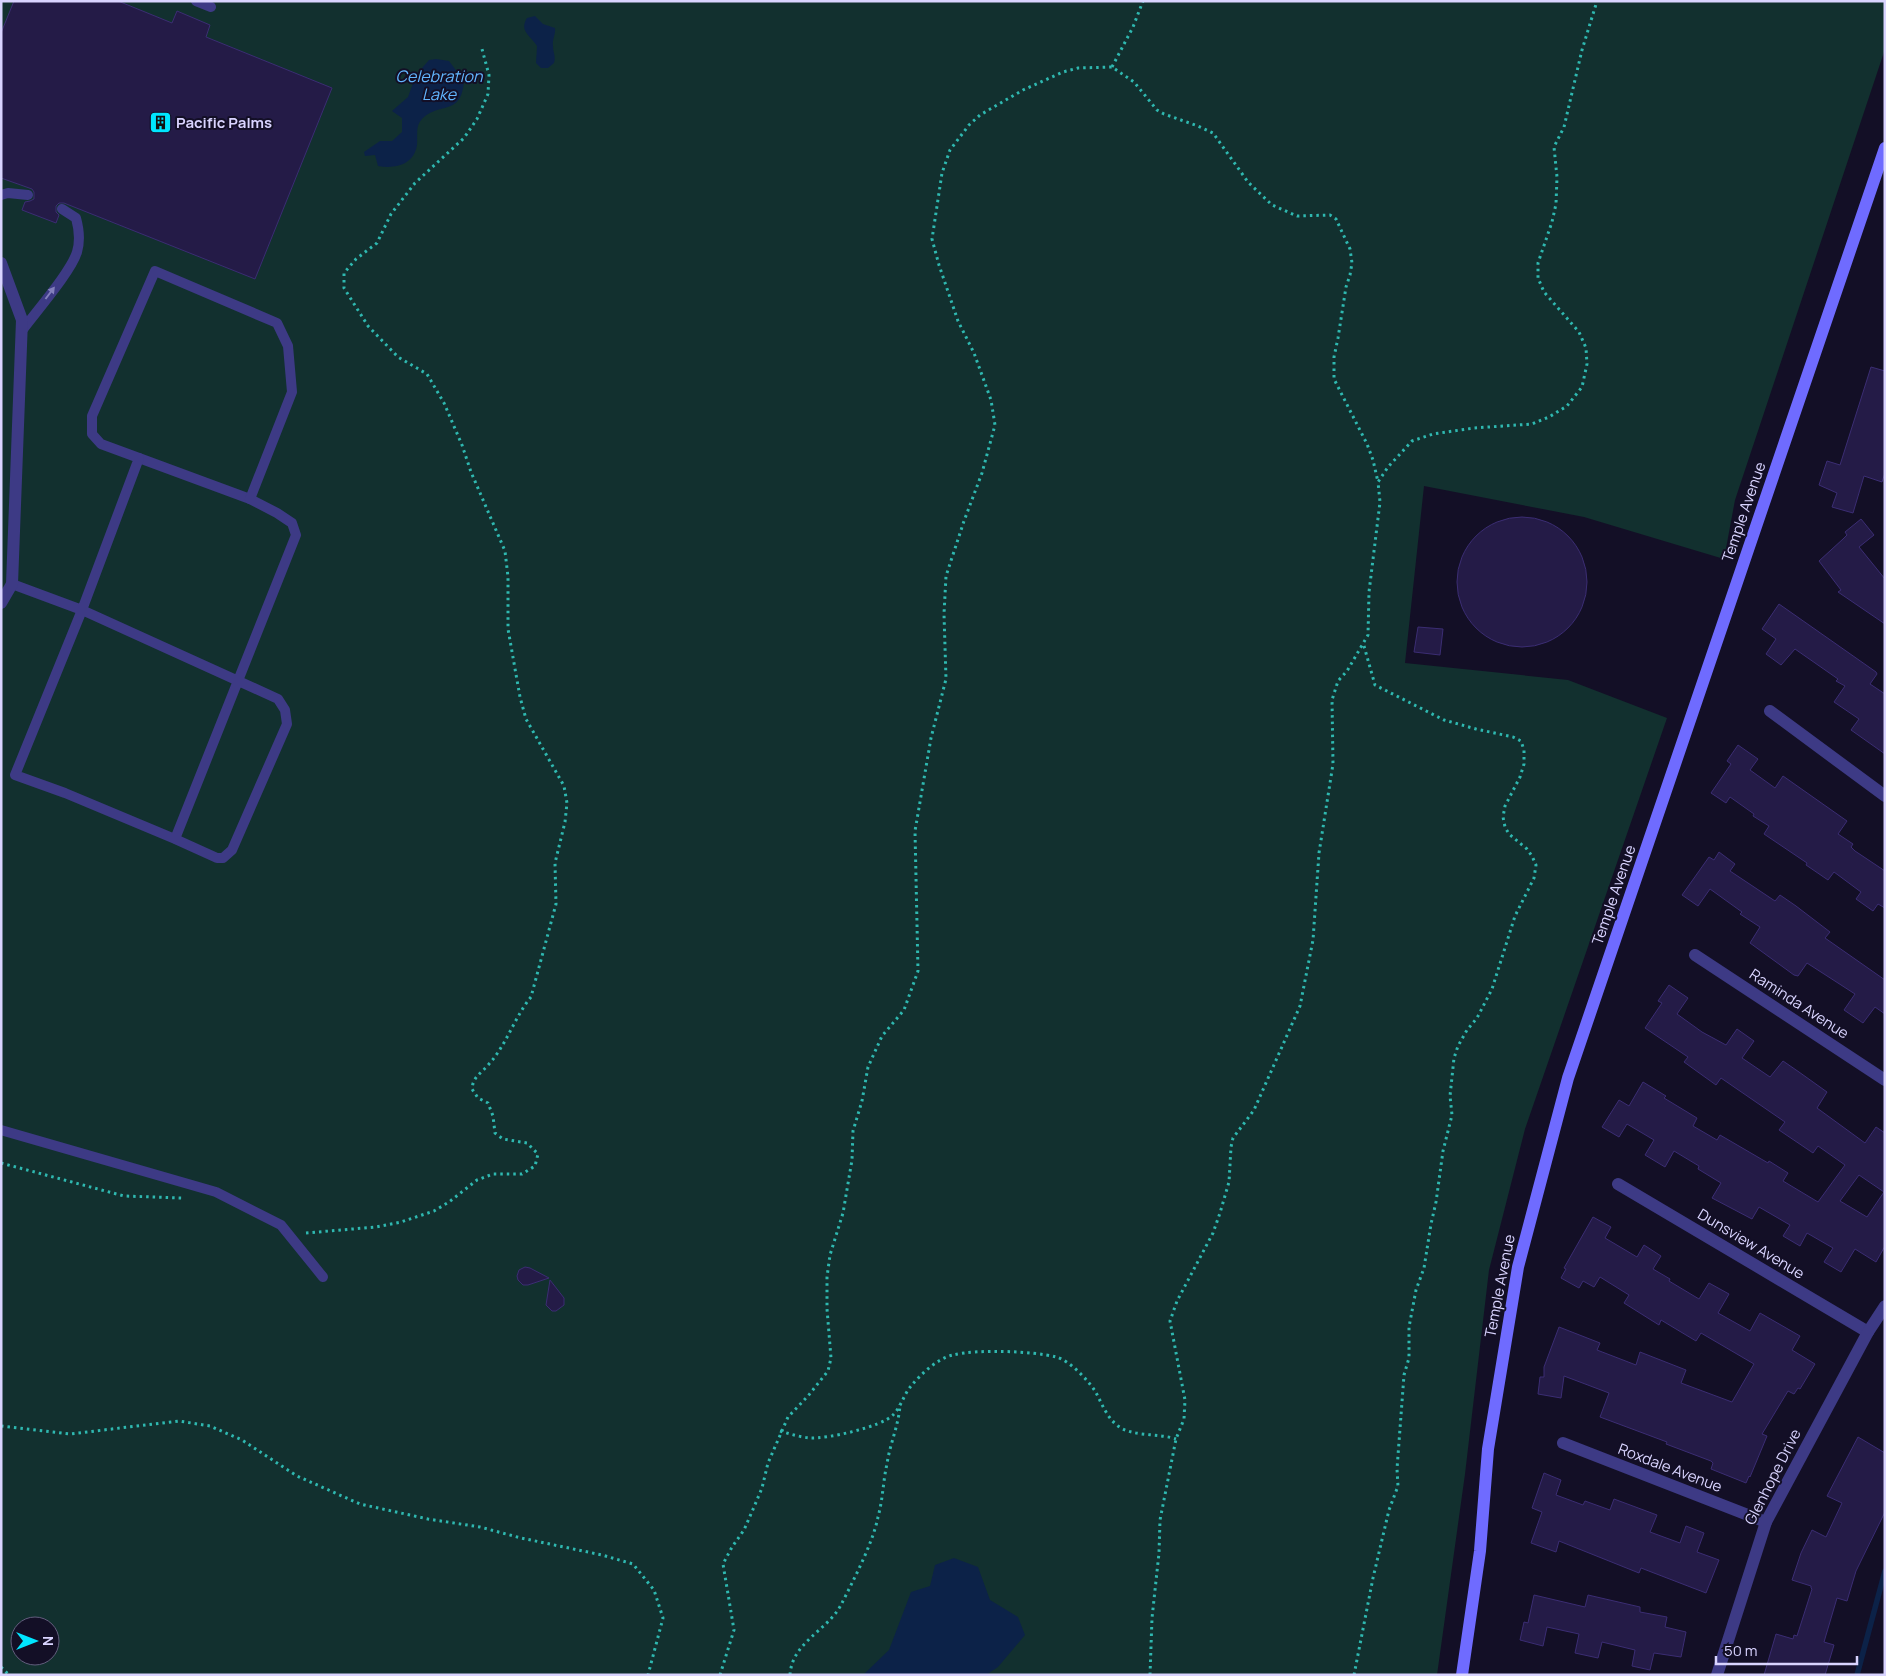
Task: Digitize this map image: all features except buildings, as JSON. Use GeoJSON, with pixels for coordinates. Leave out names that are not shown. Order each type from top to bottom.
{"type":"FeatureCollection","features":[{"type":"Feature","properties":{"kind":"main road","name":"Temple Avenue"},"geometry":{"type":"LineString","coordinates":[[1462,1675],[1480,1551],[1488,1449],[1518,1267],[1568,1078],[1885,148]]}},
{"type":"Feature","properties":{"kind":"street"},"geometry":{"type":"LineString","coordinates":[[1,263],[22,320],[12,584],[1,603]]}},
{"type":"Feature","properties":{"kind":"street"},"geometry":{"type":"LineString","coordinates":[[1770,712],[1885,796]]}},
{"type":"Feature","properties":{"kind":"street","name":"Raminda Avenue"},"geometry":{"type":"LineString","coordinates":[[1695,955],[1885,1080]]}},
{"type":"Feature","properties":{"kind":"street","name":"Dunsview Avenue"},"geometry":{"type":"LineString","coordinates":[[1618,1184],[1868,1332]]}},
{"type":"Feature","properties":{"kind":"street","name":"Glenhope Drive"},"geometry":{"type":"LineString","coordinates":[[1717,1675],[1766,1522],[1868,1332],[1885,1306]]}},
{"type":"Feature","properties":{"kind":"street","name":"Roxdale Avenue"},"geometry":{"type":"LineString","coordinates":[[1563,1443],[1766,1522]]}},
{"type":"Feature","properties":{"kind":"lane"},"geometry":{"type":"LineString","coordinates":[[196,1],[212,7]]}},
{"type":"Feature","properties":{"kind":"lane"},"geometry":{"type":"LineString","coordinates":[[1,195],[8,193],[28,195]]}},
{"type":"Feature","properties":{"kind":"lane"},"geometry":{"type":"LineString","coordinates":[[21,332],[61,279],[77,252],[79,228],[76,218],[62,209]]}},
{"type":"Feature","properties":{"kind":"lane"},"geometry":{"type":"LineString","coordinates":[[175,839],[296,535],[292,523],[250,499],[101,444],[92,434],[92,416],[154,271],[277,324],[288,346],[292,392],[250,499]]}},
{"type":"Feature","properties":{"kind":"lane"},"geometry":{"type":"LineString","coordinates":[[12,584],[82,610],[278,699],[285,710],[287,724],[232,850],[223,858],[217,858],[65,793],[15,774],[82,610],[139,458]]}},
{"type":"Feature","properties":{"kind":"lane"},"geometry":{"type":"LineString","coordinates":[[1,1130],[216,1192],[281,1225],[323,1277]]}},
{"type":"Feature","properties":{"kind":"path"},"geometry":{"type":"LineString","coordinates":[[1112,67],[1133,27],[1142,1]]}},
{"type":"Feature","properties":{"kind":"path"},"geometry":{"type":"LineString","coordinates":[[1378,482],[1388,467],[1412,441],[1432,434],[1474,428],[1532,424],[1549,417],[1567,406],[1582,387],[1587,364],[1586,348],[1579,332],[1544,292],[1538,278],[1538,263],[1556,204],[1557,177],[1554,146],[1564,127],[1582,50],[1597,1]]}},
{"type":"Feature","properties":{"kind":"path"},"geometry":{"type":"LineString","coordinates":[[281,1225],[296,1233],[310,1234],[376,1227],[400,1222],[434,1211],[477,1180],[493,1174],[522,1174],[535,1166],[538,1154],[527,1144],[503,1139],[495,1133],[488,1103],[478,1098],[472,1089],[472,1084],[505,1042],[511,1028],[531,997],[556,904],[555,863],[565,822],[567,804],[564,786],[526,719],[520,697],[508,629],[508,577],[505,551],[444,404],[427,374],[398,357],[368,326],[344,288],[344,273],[356,259],[377,243],[391,214],[415,183],[464,138],[477,119],[488,94],[489,75],[482,49]]}},
{"type":"Feature","properties":{"kind":"path"},"geometry":{"type":"LineString","coordinates":[[720,1675],[734,1630],[723,1564],[744,1530],[754,1507],[780,1431],[788,1417],[828,1372],[831,1358],[827,1309],[827,1277],[830,1255],[843,1213],[852,1160],[853,1132],[862,1101],[868,1067],[882,1036],[904,1010],[918,971],[915,831],[931,738],[946,679],[944,614],[946,576],[982,473],[995,425],[991,400],[974,354],[958,321],[932,239],[942,173],[950,150],[980,115],[1023,90],[1063,72],[1078,68],[1112,67],[1134,82],[1157,110],[1213,133],[1248,182],[1272,205],[1297,216],[1330,215],[1336,219],[1350,250],[1352,262],[1334,357],[1334,379],[1367,444],[1373,460],[1380,502],[1369,592],[1368,635],[1338,682],[1332,700],[1333,764],[1319,853],[1313,940],[1300,1006],[1254,1110],[1233,1138],[1228,1182],[1213,1233],[1177,1301],[1170,1321],[1185,1400],[1184,1419],[1176,1439],[1160,1520],[1159,1552],[1152,1618],[1150,1675]]}},
{"type":"Feature","properties":{"kind":"path"},"geometry":{"type":"LineString","coordinates":[[1354,1675],[1373,1578],[1389,1510],[1398,1486],[1397,1469],[1404,1375],[1409,1358],[1409,1327],[1416,1290],[1424,1268],[1443,1151],[1452,1114],[1450,1096],[1454,1058],[1458,1046],[1467,1030],[1477,1018],[1492,990],[1510,929],[1534,878],[1536,865],[1527,849],[1509,834],[1503,817],[1505,806],[1520,777],[1524,764],[1524,750],[1521,741],[1513,737],[1444,720],[1375,685],[1363,645]]}},
{"type":"Feature","properties":{"kind":"path"},"geometry":{"type":"LineString","coordinates":[[1,1163],[124,1196],[185,1198]]}},
{"type":"Feature","properties":{"kind":"path"},"geometry":{"type":"LineString","coordinates":[[780,1431],[812,1438],[856,1430],[881,1422],[894,1415],[910,1387],[932,1366],[952,1355],[994,1351],[1057,1357],[1071,1365],[1094,1389],[1108,1416],[1118,1427],[1130,1433],[1168,1436],[1176,1439]]}},
{"type":"Feature","properties":{"kind":"path"},"geometry":{"type":"LineString","coordinates":[[790,1675],[790,1668],[798,1651],[810,1637],[829,1623],[840,1607],[863,1558],[878,1519],[887,1463],[899,1420],[900,1404]]}},
{"type":"Feature","properties":{"kind":"path"},"geometry":{"type":"LineString","coordinates":[[1,1426],[70,1434],[179,1421],[210,1426],[242,1440],[297,1476],[360,1504],[428,1519],[480,1527],[633,1564],[654,1590],[663,1618],[648,1675]]}},
{"type":"Feature","properties":{"kind":"path"},"geometry":{"type":"LineString","coordinates":[[1,1667],[9,1675]]}},
{"type":"Feature","properties":{"kind":"green space"},"geometry":{"type":"Polygon","coordinates":[[[1,1],[1885,1],[1885,49],[1735,500],[1724,559],[1584,517],[1424,486],[1405,663],[1568,680],[1667,718],[1525,1129],[1489,1270],[1465,1474],[1437,1675],[1,1675],[1,1]]]}},
{"type":"Feature","properties":{"kind":"water"},"geometry":{"type":"Polygon","coordinates":[[[535,16],[543,24],[555,28],[553,48],[555,61],[548,68],[541,68],[536,63],[537,46],[526,33],[524,26],[527,18],[535,16]]]}},
{"type":"Feature","properties":{"kind":"water","name":"Celebration Lake"},"geometry":{"type":"Polygon","coordinates":[[[429,60],[449,61],[464,81],[459,100],[449,107],[429,114],[422,119],[418,128],[415,152],[408,161],[391,167],[378,166],[375,155],[365,156],[364,152],[380,141],[392,141],[402,132],[402,118],[392,111],[408,97],[416,75],[429,60]]]}},
{"type":"Feature","properties":{"kind":"water"},"geometry":{"type":"Polygon","coordinates":[[[954,1558],[978,1567],[990,1600],[1018,1617],[1025,1635],[998,1667],[986,1675],[863,1675],[889,1650],[911,1592],[930,1586],[935,1565],[954,1558]]]}},
{"type":"Feature","properties":{"kind":"waterway"},"geometry":{"type":"LineString","coordinates":[[1857,1675],[1885,1571]]}},
{"type":"Feature","properties":{"kind":"place","name":"Pacific Palms"},"geometry":{"type":"Point","coordinates":[160,123]}}]}
